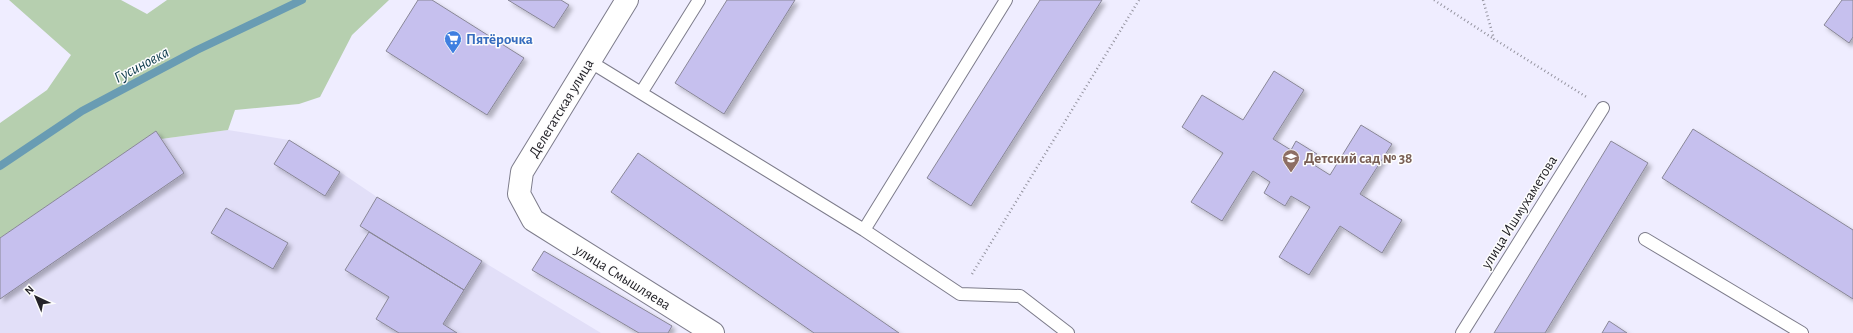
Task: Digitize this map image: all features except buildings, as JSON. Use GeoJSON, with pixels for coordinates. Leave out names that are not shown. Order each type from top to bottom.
{"type":"FeatureCollection","features":[{"type":"Feature","properties":{"kind":"street","name":"Делегатская улица"},"geometry":{"type":"LineString","coordinates":[[533,220],[519,194],[522,172],[627,0]]}},
{"type":"Feature","properties":{"kind":"street","name":"улица Смышляева"},"geometry":{"type":"LineString","coordinates":[[533,220],[713,333]]}},
{"type":"Feature","properties":{"kind":"lane"},"geometry":{"type":"LineString","coordinates":[[641,94],[700,0]]}},
{"type":"Feature","properties":{"kind":"lane"},"geometry":{"type":"LineString","coordinates":[[864,230],[1006,0]]}},
{"type":"Feature","properties":{"kind":"lane"},"geometry":{"type":"LineString","coordinates":[[589,61],[864,230],[960,294],[1020,296],[1068,333]]}},
{"type":"Feature","properties":{"kind":"lane","name":"улица Ишмухаметова"},"geometry":{"type":"LineString","coordinates":[[1462,333],[1603,108]]}},
{"type":"Feature","properties":{"kind":"lane"},"geometry":{"type":"LineString","coordinates":[[1645,238],[1802,333]]}},
{"type":"Feature","properties":{"kind":"path"},"geometry":{"type":"LineString","coordinates":[[960,294],[1139,0]]}},
{"type":"Feature","properties":{"kind":"path"},"geometry":{"type":"LineString","coordinates":[[1434,0],[1603,108]]}},
{"type":"Feature","properties":{"kind":"path"},"geometry":{"type":"LineString","coordinates":[[1483,0],[1494,39]]}},
{"type":"Feature","properties":{"kind":"shaded area"},"geometry":{"type":"Polygon","coordinates":[[[228,130],[289,140],[377,197],[360,226],[464,290],[482,261],[601,333],[0,333],[0,238],[156,131],[161,139],[228,130]]]}},
{"type":"Feature","properties":{"kind":"green space"},"geometry":{"type":"Polygon","coordinates":[[[9,0],[121,0],[147,14],[167,0],[389,0],[352,35],[320,97],[299,104],[235,110],[228,130],[161,139],[155,132],[0,238],[0,123],[47,90],[71,55],[9,0]]]}},
{"type":"Feature","properties":{"kind":"waterway","name":"Гусиновка"},"geometry":{"type":"LineString","coordinates":[[0,166],[82,111],[197,50],[302,0]]}},
{"type":"Feature","properties":{"kind":"place","name":"Пятёрочка"},"geometry":{"type":"Point","coordinates":[453,54]}},
{"type":"Feature","properties":{"kind":"place","name":"Детский сад № 38"},"geometry":{"type":"Point","coordinates":[1291,173]}}]}
